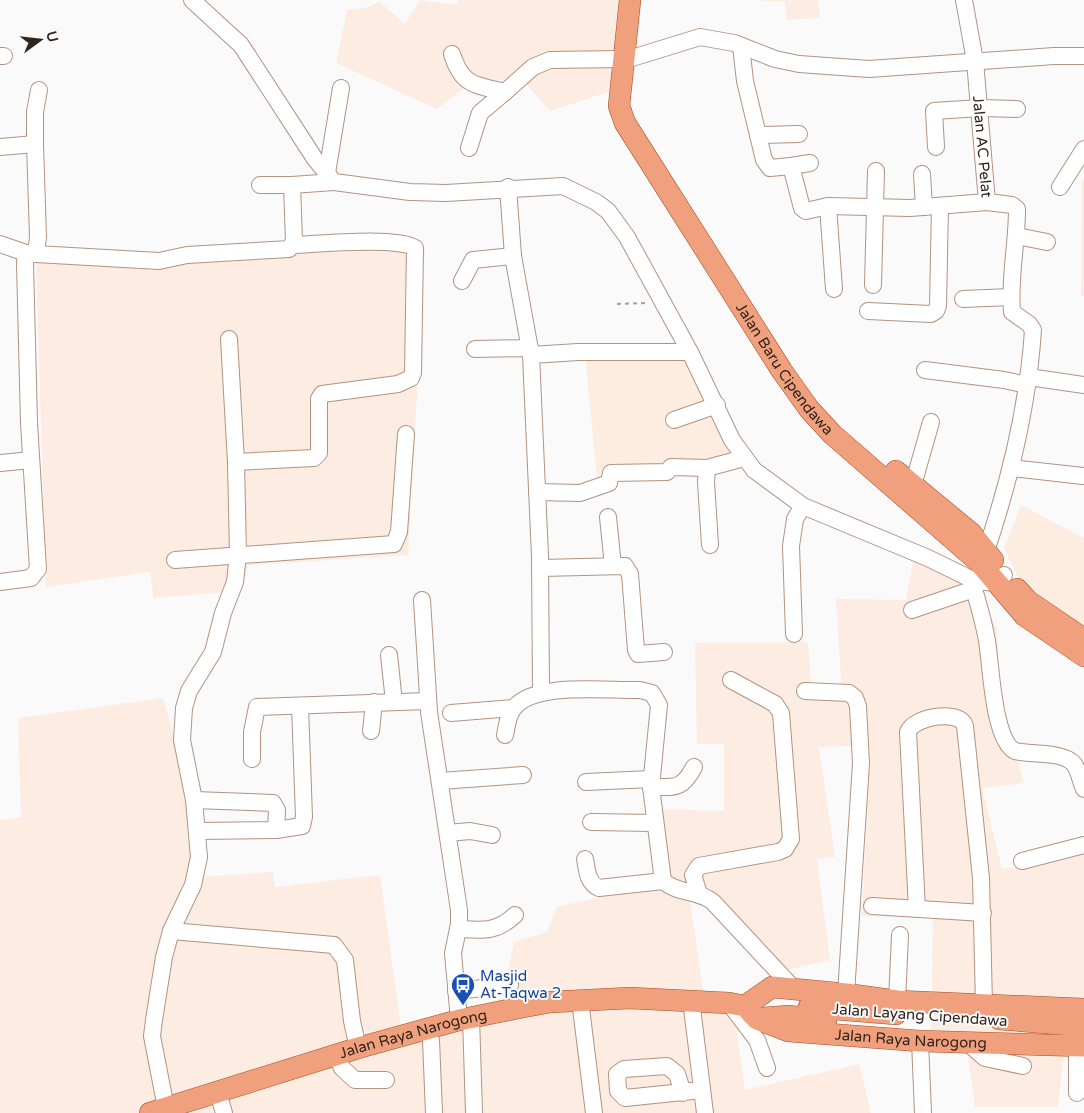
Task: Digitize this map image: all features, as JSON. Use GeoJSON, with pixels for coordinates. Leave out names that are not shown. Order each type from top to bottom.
{"type":"FeatureCollection","features":[{"type":"Feature","properties":{"kind":"main road","name":"Jalan Baru Cipendawa"},"geometry":{"type":"LineString","coordinates":[[630,0],[628,58],[632,102],[636,116],[692,220],[786,368],[809,409],[832,434],[979,562],[1028,601],[1084,639]]}},
{"type":"Feature","properties":{"kind":"main road","name":"Jalan Baru Cipendawa"},"geometry":{"type":"LineString","coordinates":[[628,58],[642,0]]}},
{"type":"Feature","properties":{"kind":"main road","name":"Jalan Baru Cipendawa"},"geometry":{"type":"LineString","coordinates":[[786,368],[845,430],[970,533],[986,551],[1000,579],[1025,616],[1084,656]]}},
{"type":"Feature","properties":{"kind":"main road","name":"Jalan Raya Narogong"},"geometry":{"type":"LineString","coordinates":[[747,1006],[772,987],[846,994],[897,1002],[979,1024]]}},
{"type":"Feature","properties":{"kind":"main road","name":"Jalan Raya Narogong"},"geometry":{"type":"LineString","coordinates":[[169,1110],[218,1092],[358,1048],[465,1018],[551,1002],[630,998],[691,1000],[747,1006],[788,1031],[920,1041],[979,1024],[1084,1009]]}},
{"type":"Feature","properties":{"kind":"main road","name":"Jalan Layang Cipendawa"},"geometry":{"type":"LineString","coordinates":[[747,1006],[788,1016],[848,1022],[1084,1026]]}},
{"type":"Feature","properties":{"kind":"main road","name":"Jalan Layang Cipendawa"},"geometry":{"type":"LineString","coordinates":[[979,1024],[1082,1043]]}},
{"type":"Feature","properties":{"kind":"street"},"geometry":{"type":"LineString","coordinates":[[192,0],[241,45],[302,139],[331,178]]}},
{"type":"Feature","properties":{"kind":"street","name":"Jalan AC Pelat"},"geometry":{"type":"LineString","coordinates":[[964,0],[975,61],[987,202],[1016,207],[1017,236],[1011,297],[1014,315],[1032,326],[1028,381]]}},
{"type":"Feature","properties":{"kind":"street"},"geometry":{"type":"LineString","coordinates":[[469,148],[480,114],[541,62],[550,60],[628,58],[700,37],[741,46],[775,59],[821,66],[869,69],[975,61],[1084,56]]}},
{"type":"Feature","properties":{"kind":"street"},"geometry":{"type":"LineString","coordinates":[[741,46],[746,81],[766,165],[770,168],[810,163]]}},
{"type":"Feature","properties":{"kind":"street"},"geometry":{"type":"LineString","coordinates":[[452,54],[456,68],[463,78],[478,86],[505,92]]}},
{"type":"Feature","properties":{"kind":"street"},"geometry":{"type":"LineString","coordinates":[[331,178],[341,88]]}},
{"type":"Feature","properties":{"kind":"street"},"geometry":{"type":"LineString","coordinates":[[0,582],[31,578],[38,569],[31,460],[31,253],[38,238],[35,112],[39,90]]}},
{"type":"Feature","properties":{"kind":"street"},"geometry":{"type":"LineString","coordinates":[[936,146],[934,112],[980,108],[1017,109]]}},
{"type":"Feature","properties":{"kind":"street"},"geometry":{"type":"LineString","coordinates":[[758,135],[799,134]]}},
{"type":"Feature","properties":{"kind":"street"},"geometry":{"type":"LineString","coordinates":[[0,147],[35,144]]}},
{"type":"Feature","properties":{"kind":"street"},"geometry":{"type":"LineString","coordinates":[[1060,187],[1084,149]]}},
{"type":"Feature","properties":{"kind":"street"},"geometry":{"type":"LineString","coordinates":[[791,166],[802,208],[806,210],[828,206],[932,206],[987,202]]}},
{"type":"Feature","properties":{"kind":"street"},"geometry":{"type":"LineString","coordinates":[[873,285],[876,171]]}},
{"type":"Feature","properties":{"kind":"street"},"geometry":{"type":"LineString","coordinates":[[868,311],[931,314],[936,311],[938,306],[932,206],[922,174]]}},
{"type":"Feature","properties":{"kind":"street"},"geometry":{"type":"LineString","coordinates":[[260,185],[292,184],[331,178],[410,192],[563,186],[596,202],[608,211],[627,237],[690,352],[717,405],[732,440],[744,458],[761,476],[803,506],[928,558],[974,585],[987,640],[997,713],[1006,743],[1014,751],[1037,752],[1068,760],[1076,768],[1084,789]]}},
{"type":"Feature","properties":{"kind":"street"},"geometry":{"type":"LineString","coordinates":[[292,184],[293,245]]}},
{"type":"Feature","properties":{"kind":"street"},"geometry":{"type":"LineString","coordinates":[[508,187],[513,256],[530,351],[540,568],[540,692]]}},
{"type":"Feature","properties":{"kind":"street"},"geometry":{"type":"LineString","coordinates":[[828,206],[834,289]]}},
{"type":"Feature","properties":{"kind":"street"},"geometry":{"type":"LineString","coordinates":[[1017,236],[1047,242]]}},
{"type":"Feature","properties":{"kind":"street"},"geometry":{"type":"LineString","coordinates":[[0,244],[31,253],[159,261],[187,255],[284,250],[293,245],[384,242],[410,244],[415,248],[413,373],[411,378],[398,384],[322,394],[319,399],[319,453],[314,458],[236,462]]}},
{"type":"Feature","properties":{"kind":"street"},"geometry":{"type":"LineString","coordinates":[[462,281],[473,260],[513,256]]}},
{"type":"Feature","properties":{"kind":"street"},"geometry":{"type":"LineString","coordinates":[[963,299],[1011,297]]}},
{"type":"Feature","properties":{"kind":"street"},"geometry":{"type":"LineString","coordinates":[[169,1110],[152,1036],[160,979],[171,931],[196,873],[199,857],[194,800],[182,740],[184,708],[189,691],[214,652],[223,612],[235,582],[238,554],[236,462],[229,339]]}},
{"type":"Feature","properties":{"kind":"street"},"geometry":{"type":"LineString","coordinates":[[475,349],[569,352],[690,352]]}},
{"type":"Feature","properties":{"kind":"street"},"geometry":{"type":"LineString","coordinates":[[925,370],[1004,380],[1084,385]]}},
{"type":"Feature","properties":{"kind":"street"},"geometry":{"type":"LineString","coordinates":[[986,551],[1011,468],[1028,381]]}},
{"type":"Feature","properties":{"kind":"street"},"geometry":{"type":"LineString","coordinates":[[674,420],[717,405]]}},
{"type":"Feature","properties":{"kind":"street"},"geometry":{"type":"LineString","coordinates":[[913,485],[931,422]]}},
{"type":"Feature","properties":{"kind":"street"},"geometry":{"type":"LineString","coordinates":[[176,560],[394,544],[399,532],[406,434]]}},
{"type":"Feature","properties":{"kind":"street"},"geometry":{"type":"LineString","coordinates":[[537,492],[580,493],[609,483],[611,473],[667,472],[671,467],[707,468],[744,458]]}},
{"type":"Feature","properties":{"kind":"street"},"geometry":{"type":"LineString","coordinates":[[0,463],[31,460]]}},
{"type":"Feature","properties":{"kind":"street"},"geometry":{"type":"LineString","coordinates":[[707,468],[706,482],[710,545]]}},
{"type":"Feature","properties":{"kind":"street"},"geometry":{"type":"LineString","coordinates":[[1011,468],[1083,476]]}},
{"type":"Feature","properties":{"kind":"street"},"geometry":{"type":"LineString","coordinates":[[794,634],[790,546],[794,519],[803,506]]}},
{"type":"Feature","properties":{"kind":"street"},"geometry":{"type":"LineString","coordinates":[[608,517],[612,566]]}},
{"type":"Feature","properties":{"kind":"street"},"geometry":{"type":"LineString","coordinates":[[540,568],[625,566],[630,574],[638,654],[664,652]]}},
{"type":"Feature","properties":{"kind":"street"},"geometry":{"type":"LineString","coordinates":[[912,610],[974,585],[1000,579]]}},
{"type":"Feature","properties":{"kind":"street"},"geometry":{"type":"LineString","coordinates":[[422,600],[428,701],[458,910],[458,928],[453,953],[456,991],[465,1018],[474,1113]]}},
{"type":"Feature","properties":{"kind":"street"},"geometry":{"type":"LineString","coordinates":[[389,656],[394,702]]}},
{"type":"Feature","properties":{"kind":"street"},"geometry":{"type":"LineString","coordinates":[[699,894],[693,875],[699,866],[778,852],[785,849],[791,839],[781,712],[775,704],[732,680]]}},
{"type":"Feature","properties":{"kind":"street"},"geometry":{"type":"LineString","coordinates":[[505,736],[508,718],[513,708],[523,699],[540,692],[640,690],[652,693],[658,705],[651,783],[654,823],[663,881]]}},
{"type":"Feature","properties":{"kind":"street"},"geometry":{"type":"LineString","coordinates":[[805,691],[849,693],[858,706],[861,763],[846,994]]}},
{"type":"Feature","properties":{"kind":"street"},"geometry":{"type":"LineString","coordinates":[[252,759],[252,732],[257,708],[428,701]]}},
{"type":"Feature","properties":{"kind":"street"},"geometry":{"type":"LineString","coordinates":[[371,731],[374,702]]}},
{"type":"Feature","properties":{"kind":"street"},"geometry":{"type":"LineString","coordinates":[[198,831],[276,830],[302,826],[304,816],[300,706]]}},
{"type":"Feature","properties":{"kind":"street"},"geometry":{"type":"LineString","coordinates":[[452,712],[513,708]]}},
{"type":"Feature","properties":{"kind":"street"},"geometry":{"type":"LineString","coordinates":[[916,909],[908,732],[910,727],[920,720],[956,717],[963,721],[965,726],[983,913],[979,1024],[985,1058],[1023,1066]]}},
{"type":"Feature","properties":{"kind":"street"},"geometry":{"type":"LineString","coordinates":[[586,782],[651,783],[680,786],[686,781],[694,767]]}},
{"type":"Feature","properties":{"kind":"street"},"geometry":{"type":"LineString","coordinates":[[440,782],[523,775]]}},
{"type":"Feature","properties":{"kind":"street"},"geometry":{"type":"LineString","coordinates":[[194,800],[273,803],[277,810],[276,830]]}},
{"type":"Feature","properties":{"kind":"street"},"geometry":{"type":"LineString","coordinates":[[591,822],[654,823]]}},
{"type":"Feature","properties":{"kind":"street"},"geometry":{"type":"LineString","coordinates":[[448,833],[470,831],[492,835]]}},
{"type":"Feature","properties":{"kind":"street"},"geometry":{"type":"LineString","coordinates":[[1022,862],[1084,845]]}},
{"type":"Feature","properties":{"kind":"street"},"geometry":{"type":"LineString","coordinates":[[585,859],[590,879],[594,886],[599,888],[663,881],[677,890],[699,894],[717,906],[794,989]]}},
{"type":"Feature","properties":{"kind":"street"},"geometry":{"type":"LineString","coordinates":[[872,906],[983,913]]}},
{"type":"Feature","properties":{"kind":"street"},"geometry":{"type":"LineString","coordinates":[[458,928],[493,929],[503,926],[515,915]]}},
{"type":"Feature","properties":{"kind":"street"},"geometry":{"type":"LineString","coordinates":[[171,931],[334,945],[345,960],[352,1021],[358,1048]]}},
{"type":"Feature","properties":{"kind":"street"},"geometry":{"type":"LineString","coordinates":[[897,1002],[900,935]]}},
{"type":"Feature","properties":{"kind":"street"},"geometry":{"type":"LineString","coordinates":[[456,991],[510,985]]}},
{"type":"Feature","properties":{"kind":"street"},"geometry":{"type":"LineString","coordinates":[[580,1000],[593,1107],[620,1095]]}},
{"type":"Feature","properties":{"kind":"street"},"geometry":{"type":"LineString","coordinates":[[691,1000],[705,1113]]}},
{"type":"Feature","properties":{"kind":"street"},"geometry":{"type":"LineString","coordinates":[[747,1006],[767,1068]]}},
{"type":"Feature","properties":{"kind":"street"},"geometry":{"type":"LineString","coordinates":[[428,1029],[431,1040],[434,1113]]}},
{"type":"Feature","properties":{"kind":"street"},"geometry":{"type":"LineString","coordinates":[[920,1041],[923,1113]]}},
{"type":"Feature","properties":{"kind":"street"},"geometry":{"type":"LineString","coordinates":[[1077,1093],[1082,1043]]}},
{"type":"Feature","properties":{"kind":"street"},"geometry":{"type":"LineString","coordinates":[[336,1055],[342,1068],[355,1080],[386,1080]]}},
{"type":"Feature","properties":{"kind":"street"},"geometry":{"type":"LineString","coordinates":[[683,1093],[680,1078],[675,1070],[661,1066],[620,1070],[616,1077],[620,1095],[625,1098],[636,1098],[683,1093],[702,1090]]}},
{"type":"Feature","properties":{"kind":"street"},"geometry":{"type":"LineString","coordinates":[[218,1092],[224,1113]]}},
{"type":"Feature","properties":{"kind":"path"},"geometry":{"type":"LineString","coordinates":[[617,304],[662,302]]}},
{"type":"Feature","properties":{"kind":"shaded area"},"geometry":{"type":"Polygon","coordinates":[[[420,0],[457,5],[458,0],[642,0],[633,84],[550,111],[520,77],[467,85],[437,109],[336,63],[347,10],[369,7],[379,1],[405,24],[420,0]]]}},
{"type":"Feature","properties":{"kind":"shaded area"},"geometry":{"type":"Polygon","coordinates":[[[753,0],[818,0],[820,18],[787,20],[785,2],[753,0]]]}},
{"type":"Feature","properties":{"kind":"shaded area"},"geometry":{"type":"Polygon","coordinates":[[[1084,177],[1084,296],[1081,296],[1082,182],[1084,177]]]}},
{"type":"Feature","properties":{"kind":"shaded area"},"geometry":{"type":"Polygon","coordinates":[[[425,248],[408,555],[249,565],[240,591],[154,598],[150,572],[46,587],[36,260],[191,259],[425,248]]]}},
{"type":"Feature","properties":{"kind":"shaded area"},"geometry":{"type":"Polygon","coordinates":[[[585,353],[694,354],[742,457],[613,470],[597,479],[585,353]]]}},
{"type":"Feature","properties":{"kind":"shaded area"},"geometry":{"type":"Polygon","coordinates":[[[1021,505],[1084,538],[1084,631],[1020,582],[1004,548],[1021,505]]]}},
{"type":"Feature","properties":{"kind":"shaded area"},"geometry":{"type":"Polygon","coordinates":[[[916,545],[962,565],[997,628],[998,690],[1024,783],[982,788],[1002,869],[1057,861],[1084,850],[1084,1015],[1068,1014],[1058,1107],[975,1107],[965,1036],[931,1030],[933,917],[862,916],[870,745],[819,747],[835,857],[817,859],[830,960],[781,971],[711,897],[689,894],[706,1011],[734,1013],[745,1090],[859,1064],[871,1113],[0,1113],[0,820],[21,817],[18,718],[163,698],[202,836],[200,877],[273,872],[275,887],[380,875],[401,1027],[503,998],[514,942],[547,932],[557,907],[666,882],[658,809],[724,811],[724,744],[697,744],[695,643],[808,642],[812,695],[842,697],[836,599],[906,600],[916,545]]]}},
{"type":"Feature","properties":{"kind":"place","name":"Masjid At-Taqwa 2"},"geometry":{"type":"Point","coordinates":[463,1006]}}]}
